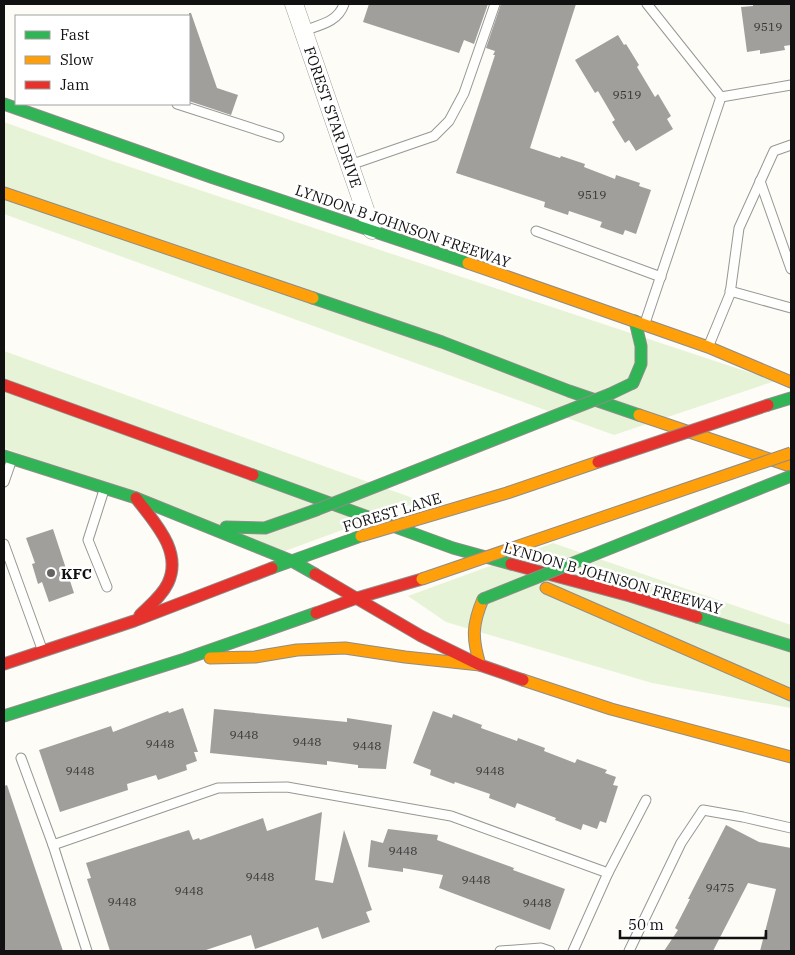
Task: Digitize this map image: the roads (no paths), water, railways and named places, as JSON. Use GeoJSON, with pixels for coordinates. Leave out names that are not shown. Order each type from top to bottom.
{"type":"FeatureCollection","features":[{"type":"Feature","properties":{"kind":"main road","name":"LYNDON B JOHNSON FREEWAY"},"geometry":{"type":"LineString","coordinates":[[4,104],[211,177],[640,322],[708,347],[791,382]]}},
{"type":"Feature","properties":{"kind":"main road"},"geometry":{"type":"LineString","coordinates":[[4,193],[442,342],[569,391],[791,466]]}},
{"type":"Feature","properties":{"kind":"main road"},"geometry":{"type":"LineString","coordinates":[[209,526],[265,528],[316,510],[610,394],[633,383],[641,364],[640,322]]}},
{"type":"Feature","properties":{"kind":"main road","name":"LYNDON B JOHNSON FREEWAY"},"geometry":{"type":"LineString","coordinates":[[4,385],[452,548],[630,596],[791,646]]}},
{"type":"Feature","properties":{"kind":"main road","name":"FOREST LANE"},"geometry":{"type":"LineString","coordinates":[[4,664],[134,621],[361,536],[508,493],[768,404],[791,398]]}},
{"type":"Feature","properties":{"kind":"main road"},"geometry":{"type":"LineString","coordinates":[[4,716],[185,659],[357,598],[422,579],[791,453]]}},
{"type":"Feature","properties":{"kind":"main road"},"geometry":{"type":"LineString","coordinates":[[8,458],[136,498],[292,561],[421,636],[480,665],[611,709],[791,757]]}},
{"type":"Feature","properties":{"kind":"main road"},"geometry":{"type":"LineString","coordinates":[[480,665],[473,643],[473,628],[475,616],[483,599],[791,476]]}},
{"type":"Feature","properties":{"kind":"main road"},"geometry":{"type":"LineString","coordinates":[[134,621],[152,605],[164,590],[173,570],[174,558],[161,532],[136,498]]}},
{"type":"Feature","properties":{"kind":"main road"},"geometry":{"type":"LineString","coordinates":[[452,548],[791,695]]}},
{"type":"Feature","properties":{"kind":"main road"},"geometry":{"type":"LineString","coordinates":[[185,659],[255,657],[297,650],[345,648],[480,665]]}},
{"type":"Feature","properties":{"kind":"street","name":"FOREST STAR DRIVE"},"geometry":{"type":"LineString","coordinates":[[294,4],[372,230]]}},
{"type":"Feature","properties":{"kind":"lane"},"geometry":{"type":"LineString","coordinates":[[303,31],[333,20],[341,12],[344,4]]}},
{"type":"Feature","properties":{"kind":"lane"},"geometry":{"type":"LineString","coordinates":[[350,165],[434,136],[449,121],[464,92],[495,4]]}},
{"type":"Feature","properties":{"kind":"lane"},"geometry":{"type":"LineString","coordinates":[[647,4],[721,97]]}},
{"type":"Feature","properties":{"kind":"lane"},"geometry":{"type":"LineString","coordinates":[[721,97],[791,85]]}},
{"type":"Feature","properties":{"kind":"lane"},"geometry":{"type":"LineString","coordinates":[[640,322],[661,277],[721,97]]}},
{"type":"Feature","properties":{"kind":"lane"},"geometry":{"type":"LineString","coordinates":[[180,105],[279,137]]}},
{"type":"Feature","properties":{"kind":"lane"},"geometry":{"type":"LineString","coordinates":[[708,347],[730,291],[739,228],[774,151],[791,145]]}},
{"type":"Feature","properties":{"kind":"lane"},"geometry":{"type":"LineString","coordinates":[[760,181],[791,269]]}},
{"type":"Feature","properties":{"kind":"lane"},"geometry":{"type":"LineString","coordinates":[[536,231],[661,277]]}},
{"type":"Feature","properties":{"kind":"lane"},"geometry":{"type":"LineString","coordinates":[[730,291],[791,308]]}},
{"type":"Feature","properties":{"kind":"lane"},"geometry":{"type":"LineString","coordinates":[[4,482],[8,458]]}},
{"type":"Feature","properties":{"kind":"lane"},"geometry":{"type":"LineString","coordinates":[[105,488],[88,540],[107,588]]}},
{"type":"Feature","properties":{"kind":"lane"},"geometry":{"type":"LineString","coordinates":[[4,544],[43,651]]}},
{"type":"Feature","properties":{"kind":"lane"},"geometry":{"type":"LineString","coordinates":[[21,758],[53,845],[87,951]]}},
{"type":"Feature","properties":{"kind":"lane"},"geometry":{"type":"LineString","coordinates":[[53,845],[218,788],[287,787],[451,816],[608,872]]}},
{"type":"Feature","properties":{"kind":"lane"},"geometry":{"type":"LineString","coordinates":[[572,951],[608,872],[646,800]]}},
{"type":"Feature","properties":{"kind":"lane"},"geometry":{"type":"LineString","coordinates":[[629,951],[682,843],[703,810],[791,828]]}},
{"type":"Feature","properties":{"kind":"lane"},"geometry":{"type":"LineString","coordinates":[[500,951],[540,948],[550,951]]}},
{"type":"Feature","properties":{"kind":"place","name":"KFC"},"geometry":{"type":"Point","coordinates":[51,573]}}]}
